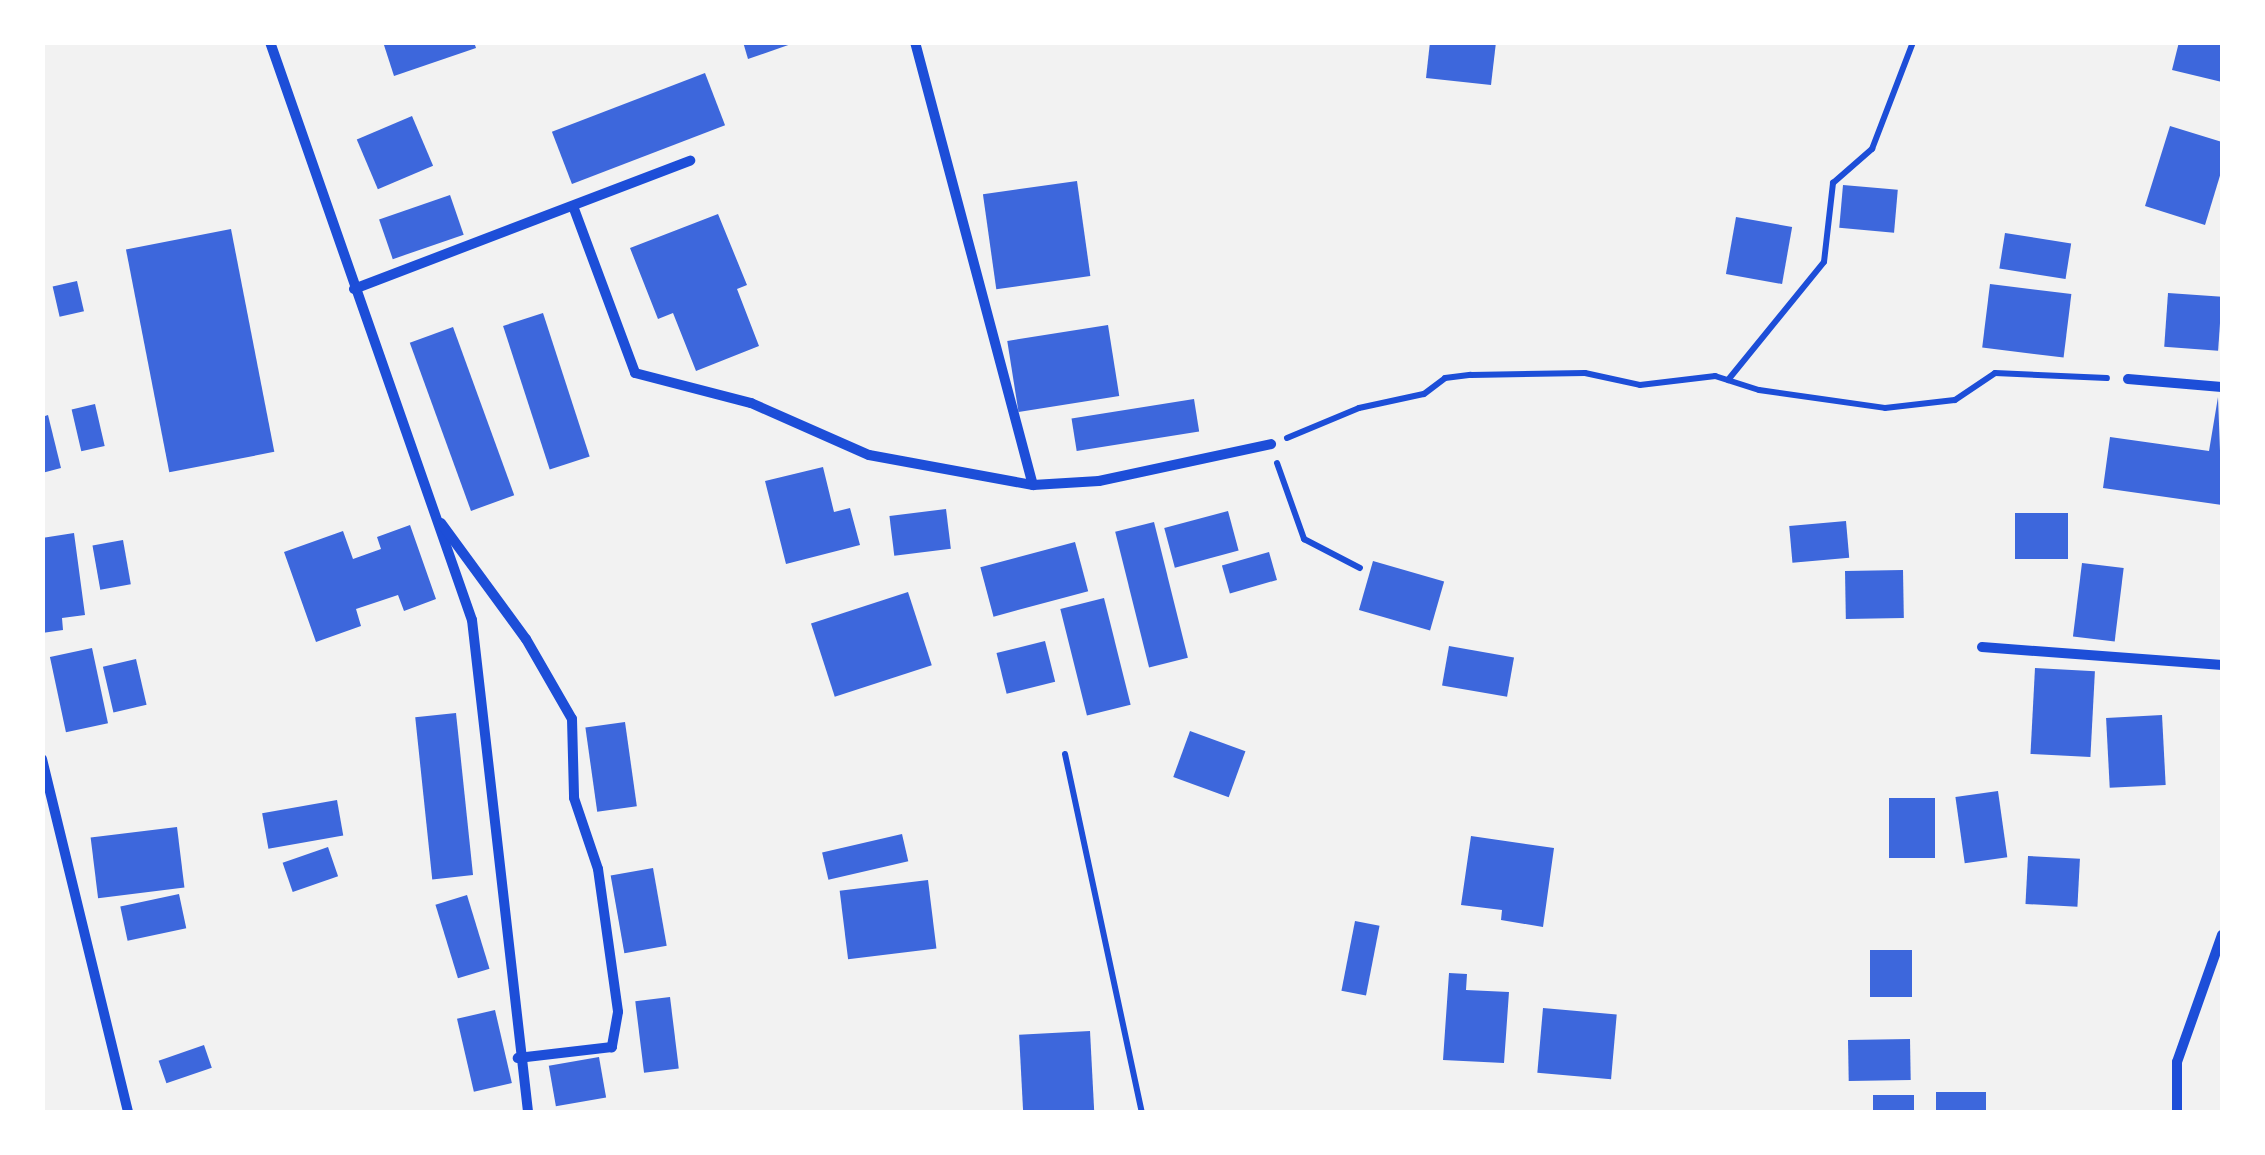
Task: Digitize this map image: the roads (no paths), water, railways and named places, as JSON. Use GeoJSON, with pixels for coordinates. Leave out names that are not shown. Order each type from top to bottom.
{"type":"FeatureCollection","features":[{"type":"Feature","properties":{"kind":"street"},"geometry":{"type":"LineString","coordinates":[[270,42],[472,620],[518,1058],[528,1112]]}},
{"type":"Feature","properties":{"kind":"street"},"geometry":{"type":"LineString","coordinates":[[914,42],[1033,485]]}},
{"type":"Feature","properties":{"kind":"street"},"geometry":{"type":"LineString","coordinates":[[354,288],[690,161]]}},
{"type":"Feature","properties":{"kind":"street"},"geometry":{"type":"LineString","coordinates":[[573,206],[635,373],[750,403],[870,455],[1033,485],[1099,482],[1270,444]]}},
{"type":"Feature","properties":{"kind":"street"},"geometry":{"type":"LineString","coordinates":[[2128,380],[2222,388]]}},
{"type":"Feature","properties":{"kind":"street"},"geometry":{"type":"LineString","coordinates":[[432,510],[526,639],[572,719],[574,798],[598,869],[618,1012],[612,1047],[518,1058]]}},
{"type":"Feature","properties":{"kind":"street"},"geometry":{"type":"LineString","coordinates":[[1982,647],[2222,665]]}},
{"type":"Feature","properties":{"kind":"street"},"geometry":{"type":"LineString","coordinates":[[42,759],[128,1112]]}},
{"type":"Feature","properties":{"kind":"street"},"geometry":{"type":"LineString","coordinates":[[2176,1112],[2176,1062],[2222,935]]}}]}
